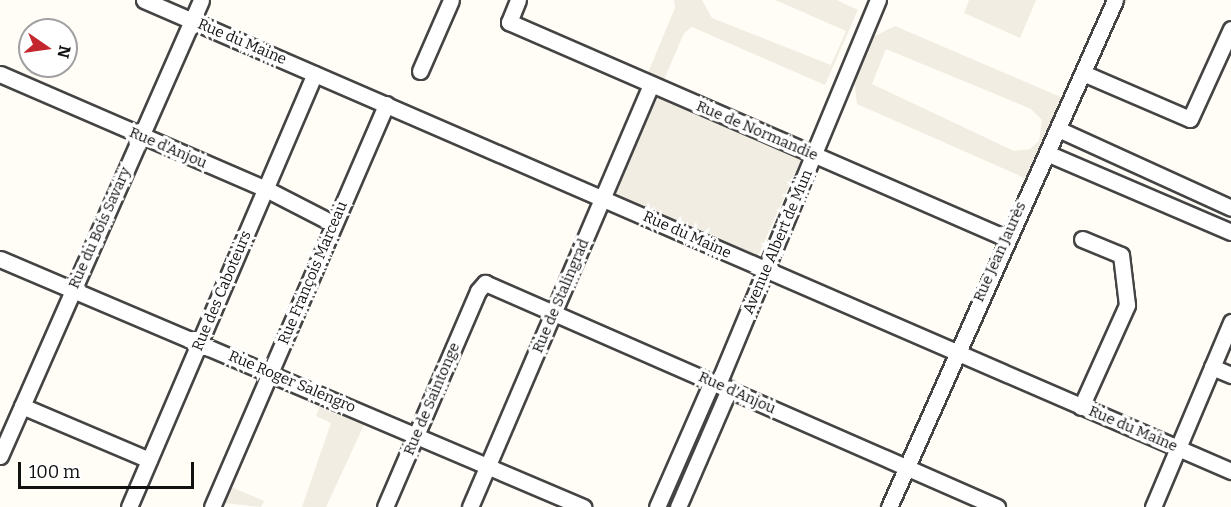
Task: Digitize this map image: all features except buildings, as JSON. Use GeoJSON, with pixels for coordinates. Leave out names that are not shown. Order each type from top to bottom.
{"type":"FeatureCollection","features":[{"type":"Feature","properties":{"kind":"street","name":"Rue du Maine"},"geometry":{"type":"LineString","coordinates":[[144,0],[1231,471]]}},
{"type":"Feature","properties":{"kind":"street","name":"Rue du Bois Savary"},"geometry":{"type":"LineString","coordinates":[[0,456],[201,0]]}},
{"type":"Feature","properties":{"kind":"street"},"geometry":{"type":"LineString","coordinates":[[420,71],[451,0]]}},
{"type":"Feature","properties":{"kind":"street","name":"Rue de Normandie"},"geometry":{"type":"LineString","coordinates":[[518,0],[509,22],[1006,238]]}},
{"type":"Feature","properties":{"kind":"street","name":"Avenue Albert de Mun"},"geometry":{"type":"LineString","coordinates":[[678,507],[719,385],[812,154],[878,0]]}},
{"type":"Feature","properties":{"kind":"street","name":"Rue Jean Jaurès"},"geometry":{"type":"LineString","coordinates":[[889,507],[1006,238],[1058,129],[1115,0]]}},
{"type":"Feature","properties":{"kind":"street"},"geometry":{"type":"LineString","coordinates":[[1083,73],[1190,119],[1231,29]]}},
{"type":"Feature","properties":{"kind":"street","name":"Rue d'Anjou"},"geometry":{"type":"LineString","coordinates":[[0,74],[334,224]]}},
{"type":"Feature","properties":{"kind":"street","name":"Rue des Caboteurs"},"geometry":{"type":"LineString","coordinates":[[129,507],[315,74]]}},
{"type":"Feature","properties":{"kind":"street","name":"Rue de Stalingrad"},"geometry":{"type":"LineString","coordinates":[[470,507],[651,85]]}},
{"type":"Feature","properties":{"kind":"street","name":"Rue François Marceau"},"geometry":{"type":"LineString","coordinates":[[212,507],[386,104]]}},
{"type":"Feature","properties":{"kind":"street"},"geometry":{"type":"LineString","coordinates":[[1058,129],[1231,208]]}},
{"type":"Feature","properties":{"kind":"street"},"geometry":{"type":"LineString","coordinates":[[1044,158],[1231,232]]}},
{"type":"Feature","properties":{"kind":"street"},"geometry":{"type":"LineString","coordinates":[[1081,407],[1127,305],[1121,255],[1082,239]]}},
{"type":"Feature","properties":{"kind":"street","name":"Rue Roger Salengro"},"geometry":{"type":"LineString","coordinates":[[0,259],[583,507]]}},
{"type":"Feature","properties":{"kind":"street","name":"Rue d'Anjou"},"geometry":{"type":"LineString","coordinates":[[478,291],[485,284],[551,317],[719,385],[997,507]]}},
{"type":"Feature","properties":{"kind":"street","name":"Rue de Saintonge"},"geometry":{"type":"LineString","coordinates":[[385,507],[478,291]]}},
{"type":"Feature","properties":{"kind":"street"},"geometry":{"type":"LineString","coordinates":[[1153,507],[1231,322]]}},
{"type":"Feature","properties":{"kind":"street"},"geometry":{"type":"LineString","coordinates":[[1212,367],[1231,375]]}},
{"type":"Feature","properties":{"kind":"street","name":"Avenue Albert de Mun"},"geometry":{"type":"LineString","coordinates":[[657,507],[719,385]]}},
{"type":"Feature","properties":{"kind":"street"},"geometry":{"type":"LineString","coordinates":[[22,406],[149,460]]}},
{"type":"Feature","properties":{"kind":"shaded area"},"geometry":{"type":"Polygon","coordinates":[[[674,0],[702,0],[712,18],[831,65],[846,31],[775,0],[837,0],[858,10],[825,85],[692,27],[684,33],[663,82],[647,75],[675,8],[674,0]]]}},
{"type":"Feature","properties":{"kind":"shaded area"},"geometry":{"type":"Polygon","coordinates":[[[969,0],[1036,0],[1020,38],[964,13],[969,0]]]}},
{"type":"Feature","properties":{"kind":"shaded area"},"geometry":{"type":"Polygon","coordinates":[[[895,26],[1063,98],[1027,179],[857,104],[854,79],[871,38],[895,26]],[[886,49],[872,84],[1014,151],[1030,149],[1039,141],[1042,120],[1031,109],[886,49]]]}},
{"type":"Feature","properties":{"kind":"shaded area"},"geometry":{"type":"Polygon","coordinates":[[[661,83],[806,148],[751,272],[606,207],[661,83]]]}},
{"type":"Feature","properties":{"kind":"shaded area"},"geometry":{"type":"Polygon","coordinates":[[[320,406],[364,425],[326,507],[302,507],[331,423],[316,416],[320,406]]]}},
{"type":"Feature","properties":{"kind":"shaded area"},"geometry":{"type":"Polygon","coordinates":[[[231,487],[264,501],[261,507],[224,503],[231,487]]]}}]}
